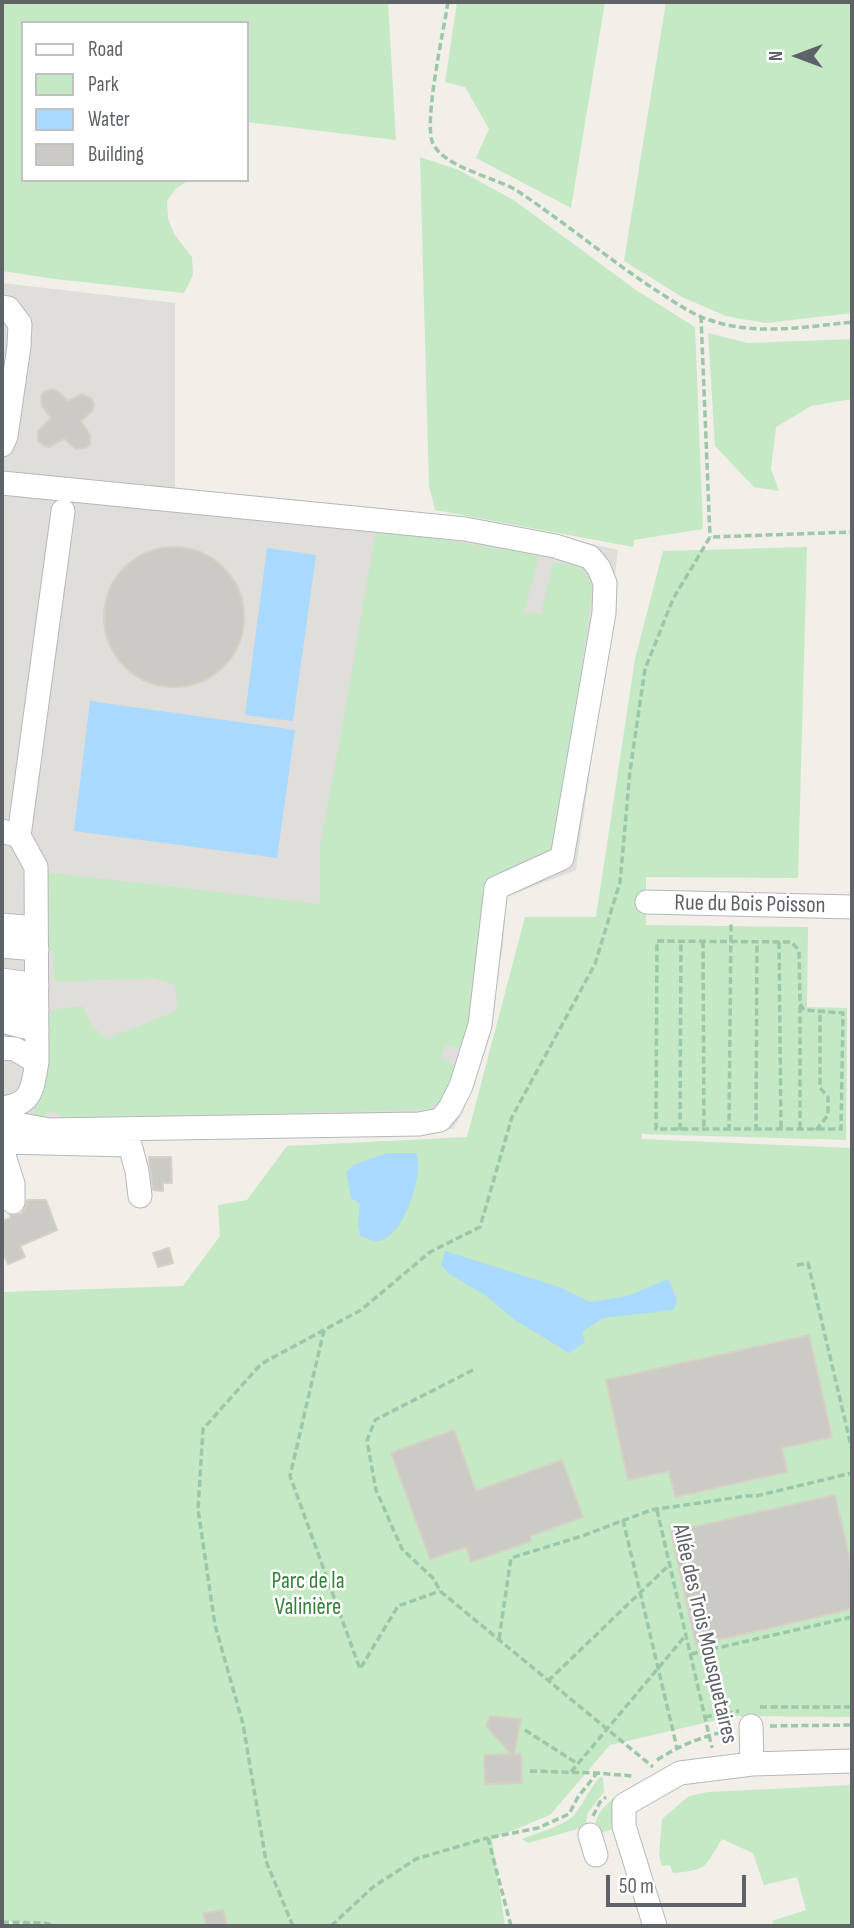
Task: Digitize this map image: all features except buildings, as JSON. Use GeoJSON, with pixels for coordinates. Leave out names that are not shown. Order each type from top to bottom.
{"type":"FeatureCollection","features":[{"type":"Feature","properties":{"kind":"street"},"geometry":{"type":"LineString","coordinates":[[2,307],[8,308],[20,324],[10,411],[2,445]]}},
{"type":"Feature","properties":{"kind":"street"},"geometry":{"type":"LineString","coordinates":[[2,483],[465,530],[555,546],[590,557],[599,568],[605,583],[604,613],[562,858],[496,888],[480,1026],[461,1086],[450,1108],[440,1120],[419,1124],[50,1130],[10,1123],[2,1118]]}},
{"type":"Feature","properties":{"kind":"street"},"geometry":{"type":"LineString","coordinates":[[2,1108],[18,1106],[32,1092],[37,1062],[36,867],[10,834],[63,511]]}},
{"type":"Feature","properties":{"kind":"street","name":"Rue du Bois Poisson"},"geometry":{"type":"LineString","coordinates":[[647,902],[852,907]]}},
{"type":"Feature","properties":{"kind":"street"},"geometry":{"type":"LineString","coordinates":[[2,925],[37,958]]}},
{"type":"Feature","properties":{"kind":"street"},"geometry":{"type":"LineString","coordinates":[[2,946],[37,958]]}},
{"type":"Feature","properties":{"kind":"street"},"geometry":{"type":"LineString","coordinates":[[2,964],[37,958]]}},
{"type":"Feature","properties":{"kind":"street"},"geometry":{"type":"LineString","coordinates":[[2,980],[37,958]]}},
{"type":"Feature","properties":{"kind":"street"},"geometry":{"type":"LineString","coordinates":[[2,1001],[37,1020]]}},
{"type":"Feature","properties":{"kind":"street"},"geometry":{"type":"LineString","coordinates":[[2,1021],[37,1020]]}},
{"type":"Feature","properties":{"kind":"street"},"geometry":{"type":"LineString","coordinates":[[2,1048],[15,1049],[37,1062]]}},
{"type":"Feature","properties":{"kind":"street"},"geometry":{"type":"LineString","coordinates":[[2,1142],[130,1145],[140,1196]]}},
{"type":"Feature","properties":{"kind":"street"},"geometry":{"type":"LineString","coordinates":[[2,1149],[13,1184],[13,1202]]}},
{"type":"Feature","properties":{"kind":"street"},"geometry":{"type":"LineString","coordinates":[[751,1714],[752,1764]]}},
{"type":"Feature","properties":{"kind":"street"},"geometry":{"type":"LineString","coordinates":[[656,1926],[624,1826],[624,1805],[680,1773],[752,1764],[852,1761]]}},
{"type":"Feature","properties":{"kind":"path"},"geometry":{"type":"LineString","coordinates":[[448,2],[430,119],[433,143],[445,156],[514,189],[638,278],[677,304],[709,320],[775,330],[852,322]]}},
{"type":"Feature","properties":{"kind":"path"},"geometry":{"type":"LineString","coordinates":[[293,1926],[266,1861],[243,1724],[215,1625],[198,1509],[203,1429],[261,1364],[360,1310],[430,1252],[480,1227],[512,1117],[595,964],[620,882],[630,771],[645,669],[673,599],[710,537],[701,316]]}},
{"type":"Feature","properties":{"kind":"path"},"geometry":{"type":"LineString","coordinates":[[710,537],[852,533]]}},
{"type":"Feature","properties":{"kind":"path"},"geometry":{"type":"LineString","coordinates":[[729,1131],[732,904]]}},
{"type":"Feature","properties":{"kind":"path"},"geometry":{"type":"LineString","coordinates":[[800,1004],[804,1010],[843,1013],[841,1129],[816,1130],[729,1131],[656,1129],[657,941],[791,942],[799,950],[800,1130]]}},
{"type":"Feature","properties":{"kind":"path"},"geometry":{"type":"LineString","coordinates":[[680,1130],[681,941]]}},
{"type":"Feature","properties":{"kind":"path"},"geometry":{"type":"LineString","coordinates":[[703,941],[704,1131]]}},
{"type":"Feature","properties":{"kind":"path"},"geometry":{"type":"LineString","coordinates":[[756,1130],[757,942]]}},
{"type":"Feature","properties":{"kind":"path"},"geometry":{"type":"LineString","coordinates":[[779,942],[780,1130]]}},
{"type":"Feature","properties":{"kind":"path"},"geometry":{"type":"LineString","coordinates":[[816,1130],[828,1115],[828,1097],[820,1088],[820,1011]]}},
{"type":"Feature","properties":{"kind":"path"},"geometry":{"type":"LineString","coordinates":[[797,1265],[808,1263],[852,1450]]}},
{"type":"Feature","properties":{"kind":"path"},"geometry":{"type":"LineString","coordinates":[[324,1330],[290,1476],[360,1669],[398,1606],[440,1591]]}},
{"type":"Feature","properties":{"kind":"path"},"geometry":{"type":"LineString","coordinates":[[473,1370],[375,1420],[367,1441],[376,1490],[402,1549],[434,1579],[440,1591],[668,1779]]}},
{"type":"Feature","properties":{"kind":"path"},"geometry":{"type":"LineString","coordinates":[[499,1639],[511,1558],[657,1509],[755,1496],[852,1473]]}},
{"type":"Feature","properties":{"kind":"path","name":"Allée des Trois Mousquetaires"},"geometry":{"type":"LineString","coordinates":[[657,1509],[716,1767]]}},
{"type":"Feature","properties":{"kind":"path"},"geometry":{"type":"LineString","coordinates":[[623,1520],[677,1748]]}},
{"type":"Feature","properties":{"kind":"path"},"geometry":{"type":"LineString","coordinates":[[548,1681],[670,1564]]}},
{"type":"Feature","properties":{"kind":"path"},"geometry":{"type":"LineString","coordinates":[[690,1654],[852,1617]]}},
{"type":"Feature","properties":{"kind":"path"},"geometry":{"type":"LineString","coordinates":[[572,1772],[686,1634]]}},
{"type":"Feature","properties":{"kind":"path"},"geometry":{"type":"LineString","coordinates":[[705,1717],[852,1707]]}},
{"type":"Feature","properties":{"kind":"path"},"geometry":{"type":"LineString","coordinates":[[751,1714],[852,1726]]}},
{"type":"Feature","properties":{"kind":"path"},"geometry":{"type":"LineString","coordinates":[[525,1730],[578,1764]]}},
{"type":"Feature","properties":{"kind":"path"},"geometry":{"type":"LineString","coordinates":[[530,1771],[632,1776]]}},
{"type":"Feature","properties":{"kind":"path"},"geometry":{"type":"LineString","coordinates":[[331,1926],[373,1887],[416,1859],[488,1838],[538,1828],[569,1814],[583,1788],[597,1773]]}},
{"type":"Feature","properties":{"kind":"path"},"geometry":{"type":"LineString","coordinates":[[488,1838],[511,1926]]}},
{"type":"Feature","properties":{"kind":"path"},"geometry":{"type":"LineString","coordinates":[[2,1922],[57,1926]]}},
{"type":"Feature","properties":{"kind":"shaded area"},"geometry":{"type":"Polygon","coordinates":[[[2,283],[175,303],[175,490],[491,521],[618,550],[576,870],[506,897],[503,945],[489,1025],[463,1112],[453,1129],[105,1139],[2,1138],[2,283]]]}},
{"type":"Feature","properties":{"kind":"green space"},"geometry":{"type":"Polygon","coordinates":[[[2,2],[388,2],[396,140],[248,122],[248,21],[21,21],[21,182],[186,182],[175,189],[167,201],[168,218],[174,234],[192,257],[193,275],[184,293],[2,271],[2,2]]]}},
{"type":"Feature","properties":{"kind":"green space"},"geometry":{"type":"Polygon","coordinates":[[[457,2],[605,2],[571,208],[476,158],[489,129],[465,87],[445,82],[457,2]]]}},
{"type":"Feature","properties":{"kind":"green space"},"geometry":{"type":"Polygon","coordinates":[[[666,2],[852,2],[852,313],[766,323],[726,316],[682,297],[624,261],[666,2]]]}},
{"type":"Feature","properties":{"kind":"green space"},"geometry":{"type":"Polygon","coordinates":[[[420,157],[459,170],[515,201],[636,290],[695,327],[703,529],[634,540],[633,547],[435,510],[429,486],[420,157]]]}},
{"type":"Feature","properties":{"kind":"green space"},"geometry":{"type":"Polygon","coordinates":[[[708,333],[748,343],[852,339],[852,399],[811,406],[776,427],[771,469],[779,491],[754,487],[715,446],[708,333]]]}},
{"type":"Feature","properties":{"kind":"green space"},"geometry":{"type":"Polygon","coordinates":[[[376,529],[539,555],[524,613],[541,614],[553,562],[579,566],[593,582],[558,853],[486,888],[466,1050],[446,1045],[440,1057],[456,1066],[444,1094],[435,1105],[421,1110],[62,1118],[55,1111],[46,1113],[44,1120],[32,1118],[39,1097],[51,1010],[83,1006],[92,1026],[107,1039],[178,1010],[175,985],[153,978],[54,982],[54,956],[42,936],[45,872],[320,904],[320,846],[376,529]]]}},
{"type":"Feature","properties":{"kind":"green space","name":"Parc de la Valinière"},"geometry":{"type":"Polygon","coordinates":[[[807,547],[798,878],[646,877],[646,925],[808,927],[807,1007],[847,1008],[846,1140],[642,1134],[641,1139],[852,1148],[852,1717],[734,1716],[610,1745],[550,1815],[492,1839],[505,1926],[36,1926],[2,1920],[2,1292],[183,1286],[220,1236],[218,1205],[247,1200],[287,1146],[467,1137],[525,917],[596,917],[635,659],[663,551],[807,547]]]}},
{"type":"Feature","properties":{"kind":"green space"},"geometry":{"type":"Polygon","coordinates":[[[600,1777],[603,1778],[604,1792],[587,1814],[585,1837],[581,1828],[528,1843],[522,1839],[569,1819],[600,1777]]]}},
{"type":"Feature","properties":{"kind":"green space"},"geometry":{"type":"Polygon","coordinates":[[[852,1785],[852,1926],[774,1926],[772,1921],[806,1910],[797,1877],[764,1885],[753,1853],[722,1839],[708,1861],[700,1868],[673,1873],[670,1865],[662,1866],[659,1855],[662,1819],[689,1796],[708,1792],[852,1785]]]}},
{"type":"Feature","properties":{"kind":"green space"},"geometry":{"type":"Polygon","coordinates":[[[613,1799],[616,1822],[613,1829],[595,1834],[599,1814],[613,1799]]]}},
{"type":"Feature","properties":{"kind":"water"},"geometry":{"type":"Polygon","coordinates":[[[267,548],[316,555],[293,721],[245,715],[267,548]]]}},
{"type":"Feature","properties":{"kind":"water"},"geometry":{"type":"Polygon","coordinates":[[[90,701],[295,730],[277,858],[74,831],[90,701]]]}},
{"type":"Feature","properties":{"kind":"water"},"geometry":{"type":"Polygon","coordinates":[[[387,1153],[416,1153],[417,1175],[410,1204],[403,1219],[386,1238],[374,1241],[360,1236],[360,1204],[351,1198],[346,1172],[354,1165],[387,1153]]]}},
{"type":"Feature","properties":{"kind":"water"},"geometry":{"type":"Polygon","coordinates":[[[445,1251],[559,1287],[590,1302],[628,1296],[668,1279],[677,1300],[674,1310],[603,1318],[582,1332],[585,1342],[569,1353],[515,1320],[485,1295],[448,1273],[441,1265],[445,1251]]]}}]}
